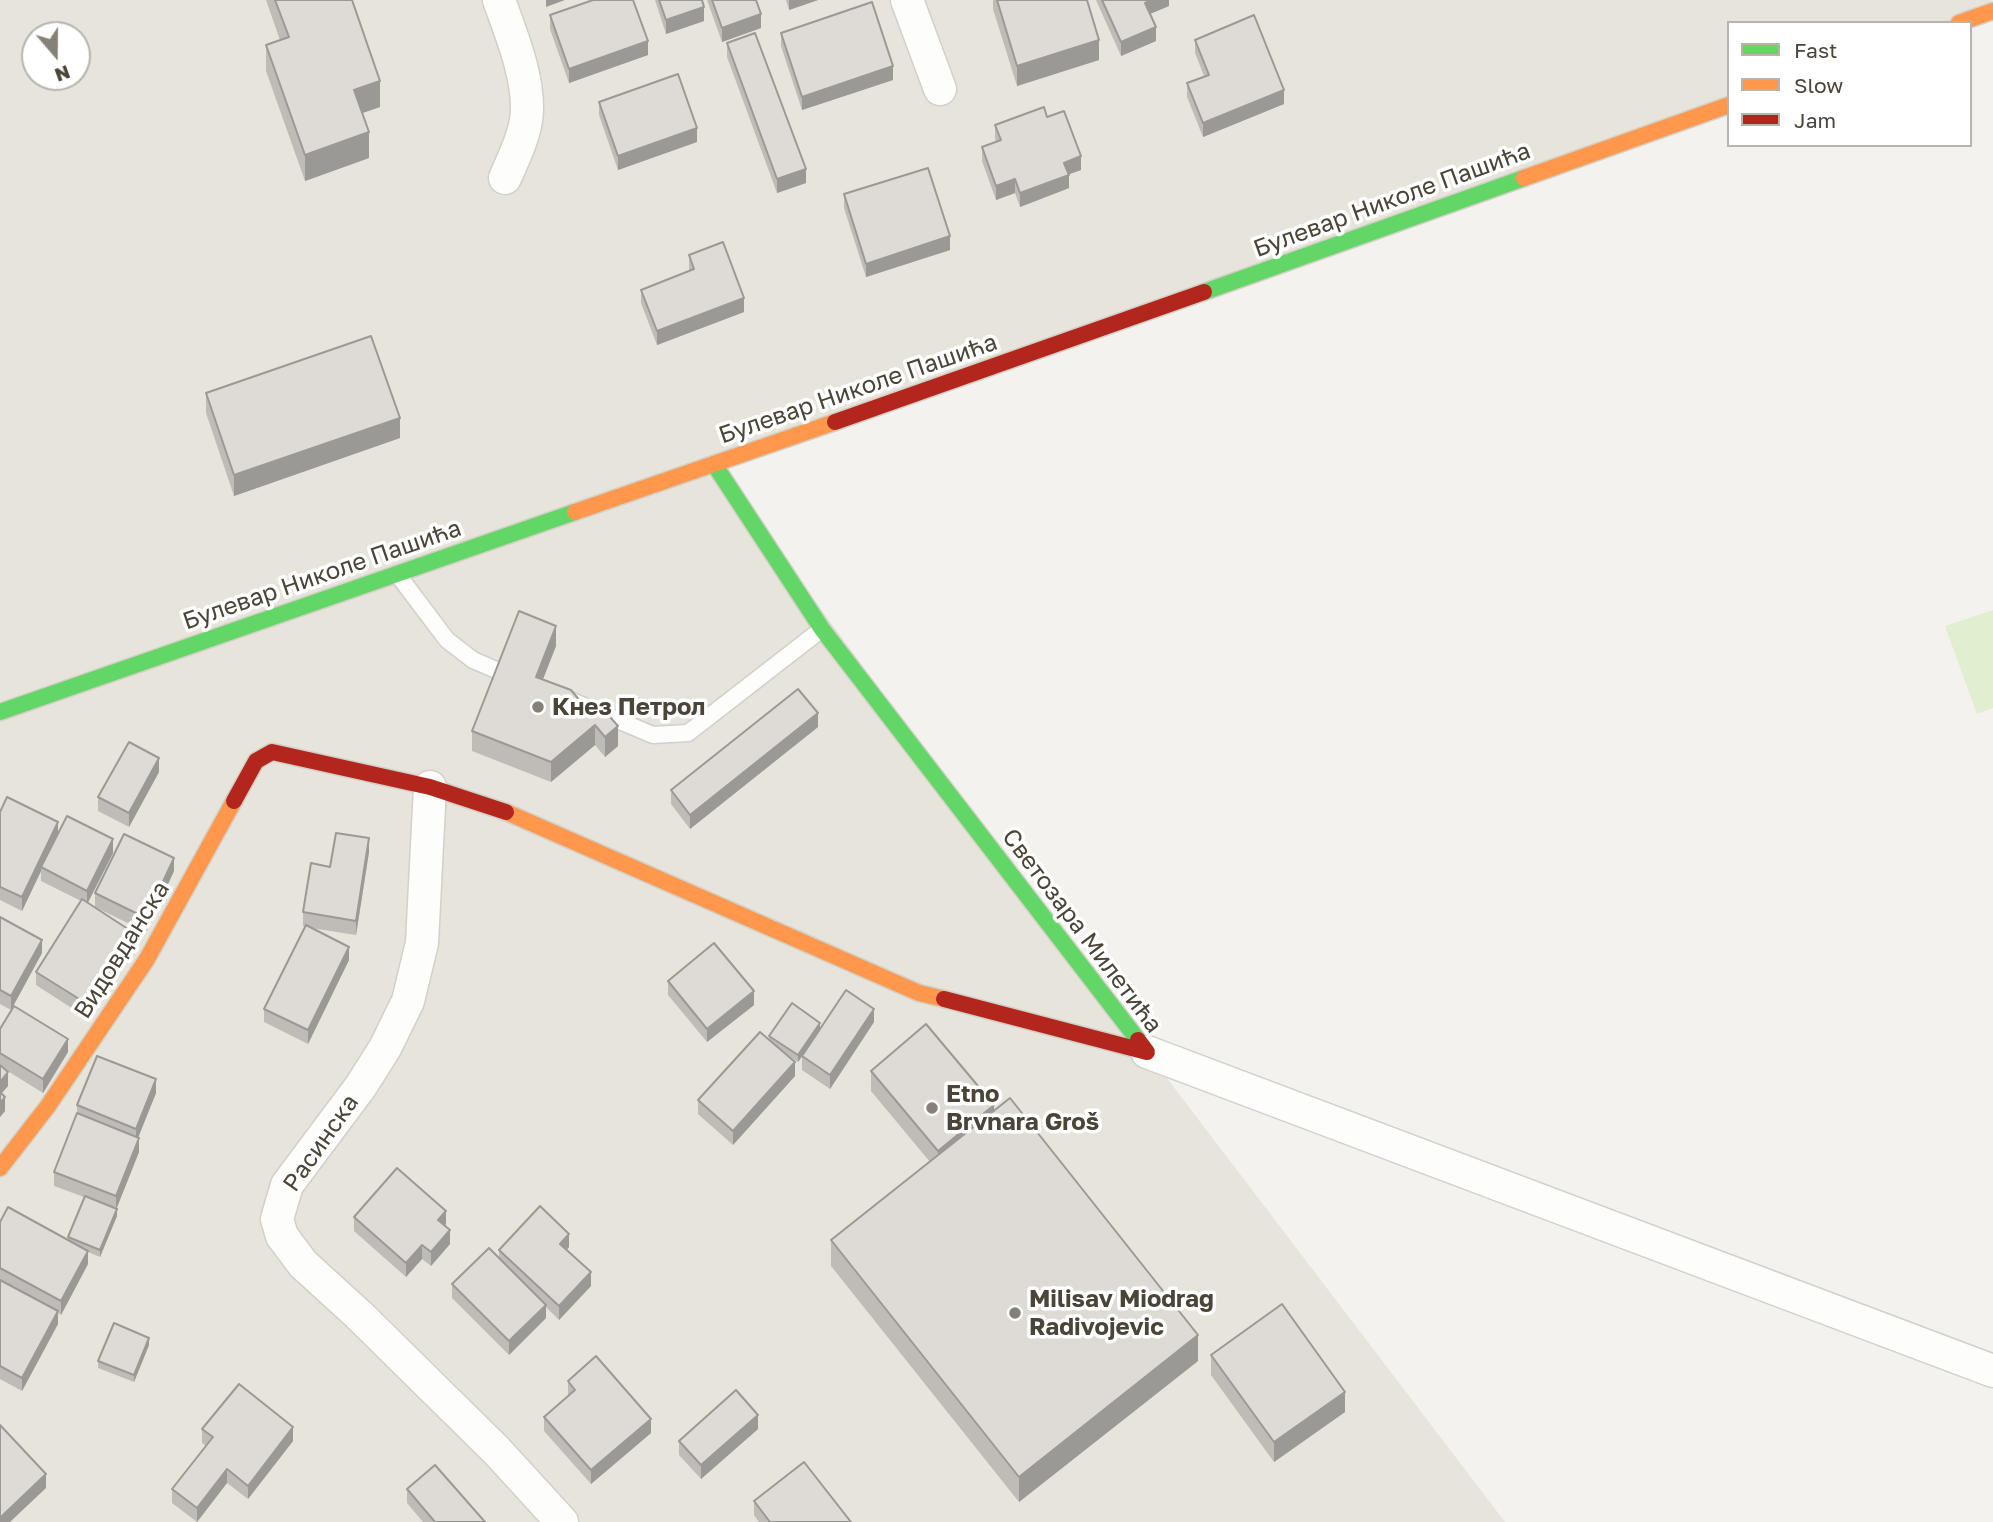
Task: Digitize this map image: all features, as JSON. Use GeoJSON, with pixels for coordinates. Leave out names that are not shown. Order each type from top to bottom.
{"type":"FeatureCollection","features":[{"type":"Feature","properties":{"kind":"street"},"geometry":{"type":"LineString","coordinates":[[499,0],[514,41],[527,111],[521,139],[505,178]]}},
{"type":"Feature","properties":{"kind":"street"},"geometry":{"type":"LineString","coordinates":[[908,0],[940,89]]}},
{"type":"Feature","properties":{"kind":"street"},"geometry":{"type":"LineString","coordinates":[[1965,21],[1993,11]]}},
{"type":"Feature","properties":{"kind":"street","name":"Булевар Николе Пашића"},"geometry":{"type":"LineString","coordinates":[[0,712],[714,464],[1727,105]]}},
{"type":"Feature","properties":{"kind":"street","name":"Светозара Милетића"},"geometry":{"type":"LineString","coordinates":[[714,464],[822,629],[1147,1052]]}},
{"type":"Feature","properties":{"kind":"street","name":"Светозара Милетића"},"geometry":{"type":"LineString","coordinates":[[272,752],[430,787],[502,810],[919,993],[1147,1052]]}},
{"type":"Feature","properties":{"kind":"street","name":"Видовданска"},"geometry":{"type":"LineString","coordinates":[[0,1168],[48,1106],[148,959],[256,761],[272,752]]}},
{"type":"Feature","properties":{"kind":"street","name":"Расинска"},"geometry":{"type":"LineString","coordinates":[[430,787],[422,943],[408,1001],[385,1048],[361,1086],[287,1185],[278,1219],[282,1236],[303,1264],[487,1441],[562,1522]]}},
{"type":"Feature","properties":{"kind":"street"},"geometry":{"type":"LineString","coordinates":[[1147,1052],[1993,1371]]}},
{"type":"Feature","properties":{"kind":"lane"},"geometry":{"type":"LineString","coordinates":[[397,573],[447,639],[473,660],[525,681]]}},
{"type":"Feature","properties":{"kind":"lane"},"geometry":{"type":"LineString","coordinates":[[550,692],[653,734],[688,733],[822,629]]}},
{"type":"Feature","properties":{"kind":"shaded area"},"geometry":{"type":"Polygon","coordinates":[[[0,0],[1993,0],[1965,21],[1727,21],[1727,106],[714,464],[1147,1052],[1505,1522],[0,1522],[0,0]]]}},
{"type":"Feature","properties":{"kind":"green space"},"geometry":{"type":"Polygon","coordinates":[[[1993,610],[1993,708],[1977,714],[1945,626],[1993,610]]]}},
{"type":"Feature","properties":{"kind":"building"},"geometry":{"type":"Polygon","coordinates":[[[275,0],[352,0],[380,81],[354,90],[369,132],[305,155],[266,45],[289,37],[275,0]]]}},
{"type":"Feature","properties":{"kind":"building"},"geometry":{"type":"Polygon","coordinates":[[[593,0],[633,0],[648,41],[569,69],[550,15],[593,0]]]}},
{"type":"Feature","properties":{"kind":"building"},"geometry":{"type":"Polygon","coordinates":[[[659,0],[702,0],[704,7],[666,20],[659,0]]]}},
{"type":"Feature","properties":{"kind":"building"},"geometry":{"type":"Polygon","coordinates":[[[712,0],[756,0],[761,14],[722,28],[712,0]]]}},
{"type":"Feature","properties":{"kind":"building"},"geometry":{"type":"Polygon","coordinates":[[[997,0],[1087,0],[1099,40],[1017,66],[997,0]]]}},
{"type":"Feature","properties":{"kind":"building"},"geometry":{"type":"Polygon","coordinates":[[[1102,0],[1150,0],[1145,3],[1156,27],[1121,42],[1102,0]]]}},
{"type":"Feature","properties":{"kind":"building"},"geometry":{"type":"Polygon","coordinates":[[[872,2],[893,66],[802,97],[781,33],[872,2]]]}},
{"type":"Feature","properties":{"kind":"building"},"geometry":{"type":"Polygon","coordinates":[[[1254,15],[1284,90],[1203,123],[1187,83],[1209,75],[1195,40],[1254,15]]]}},
{"type":"Feature","properties":{"kind":"building"},"geometry":{"type":"Polygon","coordinates":[[[755,33],[806,169],[777,179],[727,43],[755,33]]]}},
{"type":"Feature","properties":{"kind":"building"},"geometry":{"type":"Polygon","coordinates":[[[678,74],[697,128],[618,156],[599,102],[678,74]]]}},
{"type":"Feature","properties":{"kind":"building"},"geometry":{"type":"Polygon","coordinates":[[[1044,107],[1047,117],[1064,111],[1081,156],[1064,163],[1069,175],[1020,193],[1015,179],[996,186],[982,147],[1001,140],[995,125],[1044,107]]]}},
{"type":"Feature","properties":{"kind":"building"},"geometry":{"type":"Polygon","coordinates":[[[928,168],[950,236],[866,264],[844,194],[928,168]]]}},
{"type":"Feature","properties":{"kind":"building"},"geometry":{"type":"Polygon","coordinates":[[[723,242],[744,298],[657,331],[641,290],[694,269],[689,255],[723,242]]]}},
{"type":"Feature","properties":{"kind":"building"},"geometry":{"type":"Polygon","coordinates":[[[371,336],[400,418],[234,475],[206,393],[371,336]]]}},
{"type":"Feature","properties":{"kind":"building"},"geometry":{"type":"Polygon","coordinates":[[[519,611],[556,626],[536,677],[571,690],[586,708],[595,700],[618,726],[605,737],[595,725],[551,762],[472,731],[519,611]]]}},
{"type":"Feature","properties":{"kind":"building"},"geometry":{"type":"Polygon","coordinates":[[[798,689],[818,713],[690,815],[671,790],[798,689]]]}},
{"type":"Feature","properties":{"kind":"building"},"geometry":{"type":"Polygon","coordinates":[[[129,742],[159,758],[129,813],[98,797],[129,742]]]}},
{"type":"Feature","properties":{"kind":"building"},"geometry":{"type":"Polygon","coordinates":[[[7,797],[58,822],[22,897],[0,887],[0,812],[7,797]]]}},
{"type":"Feature","properties":{"kind":"building"},"geometry":{"type":"Polygon","coordinates":[[[67,816],[113,839],[87,891],[41,867],[67,816]]]}},
{"type":"Feature","properties":{"kind":"building"},"geometry":{"type":"Polygon","coordinates":[[[336,833],[369,838],[356,921],[303,912],[311,863],[330,867],[336,833]]]}},
{"type":"Feature","properties":{"kind":"building"},"geometry":{"type":"Polygon","coordinates":[[[124,834],[174,858],[146,918],[95,893],[124,834]]]}},
{"type":"Feature","properties":{"kind":"building"},"geometry":{"type":"Polygon","coordinates":[[[82,899],[131,931],[84,1002],[36,972],[82,899]]]}},
{"type":"Feature","properties":{"kind":"building"},"geometry":{"type":"Polygon","coordinates":[[[0,917],[42,940],[11,996],[0,990],[0,917]]]}},
{"type":"Feature","properties":{"kind":"building"},"geometry":{"type":"Polygon","coordinates":[[[306,925],[349,947],[308,1030],[264,1009],[306,925]]]}},
{"type":"Feature","properties":{"kind":"building"},"geometry":{"type":"Polygon","coordinates":[[[714,943],[754,991],[707,1029],[668,981],[714,943]]]}},
{"type":"Feature","properties":{"kind":"building"},"geometry":{"type":"Polygon","coordinates":[[[846,990],[874,1009],[830,1075],[802,1056],[846,990]]]}},
{"type":"Feature","properties":{"kind":"building"},"geometry":{"type":"Polygon","coordinates":[[[792,1003],[820,1023],[798,1055],[769,1036],[792,1003]]]}},
{"type":"Feature","properties":{"kind":"building"},"geometry":{"type":"Polygon","coordinates":[[[14,1006],[68,1039],[43,1079],[0,1053],[0,1029],[14,1006]]]}},
{"type":"Feature","properties":{"kind":"building","name":"Etno Brvnara Groš"},"geometry":{"type":"Polygon","coordinates":[[[926,1024],[994,1105],[938,1151],[871,1071],[926,1024]]]}},
{"type":"Feature","properties":{"kind":"building"},"geometry":{"type":"Polygon","coordinates":[[[760,1032],[795,1062],[733,1131],[698,1100],[760,1032]]]}},
{"type":"Feature","properties":{"kind":"building"},"geometry":{"type":"Polygon","coordinates":[[[97,1056],[156,1079],[136,1129],[77,1105],[97,1056]]]}},
{"type":"Feature","properties":{"kind":"building"},"geometry":{"type":"Polygon","coordinates":[[[0,1065],[8,1072],[0,1082],[0,1065]]]}},
{"type":"Feature","properties":{"kind":"building","name":"Milisav Miodrag Radivojevic"},"geometry":{"type":"Polygon","coordinates":[[[1010,1098],[1198,1335],[1019,1477],[831,1240],[1010,1098]]]}},
{"type":"Feature","properties":{"kind":"building"},"geometry":{"type":"Polygon","coordinates":[[[77,1113],[139,1138],[116,1196],[54,1172],[77,1113]]]}},
{"type":"Feature","properties":{"kind":"building"},"geometry":{"type":"Polygon","coordinates":[[[397,1168],[446,1211],[438,1220],[450,1230],[431,1252],[422,1245],[406,1263],[354,1217],[397,1168]]]}},
{"type":"Feature","properties":{"kind":"building"},"geometry":{"type":"Polygon","coordinates":[[[85,1196],[117,1209],[100,1250],[68,1237],[85,1196]]]}},
{"type":"Feature","properties":{"kind":"building"},"geometry":{"type":"Polygon","coordinates":[[[540,1206],[569,1234],[560,1244],[591,1272],[559,1306],[499,1250],[540,1206]]]}},
{"type":"Feature","properties":{"kind":"building"},"geometry":{"type":"Polygon","coordinates":[[[8,1207],[88,1251],[61,1301],[0,1268],[0,1222],[8,1207]]]}},
{"type":"Feature","properties":{"kind":"building"},"geometry":{"type":"Polygon","coordinates":[[[489,1248],[546,1305],[509,1341],[452,1284],[489,1248]]]}},
{"type":"Feature","properties":{"kind":"building"},"geometry":{"type":"Polygon","coordinates":[[[0,1280],[58,1311],[22,1378],[0,1366],[0,1280]]]}},
{"type":"Feature","properties":{"kind":"building"},"geometry":{"type":"Polygon","coordinates":[[[1282,1304],[1345,1392],[1274,1442],[1211,1355],[1282,1304]]]}},
{"type":"Feature","properties":{"kind":"building"},"geometry":{"type":"Polygon","coordinates":[[[114,1323],[149,1338],[134,1375],[98,1361],[114,1323]]]}},
{"type":"Feature","properties":{"kind":"building"},"geometry":{"type":"Polygon","coordinates":[[[596,1356],[651,1419],[591,1470],[544,1417],[575,1390],[568,1381],[596,1356]]]}},
{"type":"Feature","properties":{"kind":"building"},"geometry":{"type":"Polygon","coordinates":[[[239,1384],[293,1427],[248,1486],[227,1469],[197,1508],[172,1489],[213,1437],[202,1429],[239,1384]]]}},
{"type":"Feature","properties":{"kind":"building"},"geometry":{"type":"Polygon","coordinates":[[[736,1390],[758,1415],[701,1465],[679,1441],[736,1390]]]}},
{"type":"Feature","properties":{"kind":"building"},"geometry":{"type":"Polygon","coordinates":[[[0,1425],[46,1474],[0,1518],[0,1425]]]}},
{"type":"Feature","properties":{"kind":"building"},"geometry":{"type":"Polygon","coordinates":[[[804,1462],[851,1522],[770,1522],[754,1501],[804,1462]]]}},
{"type":"Feature","properties":{"kind":"building"},"geometry":{"type":"Polygon","coordinates":[[[435,1465],[485,1522],[435,1522],[407,1489],[435,1465]]]}},
{"type":"Feature","properties":{"kind":"traffic: fast"},"geometry":{"type":"LineString","coordinates":[[1204,292],[1524,178]]}},
{"type":"Feature","properties":{"kind":"traffic: fast"},"geometry":{"type":"LineString","coordinates":[[714,464],[822,629],[1138,1040]]}},
{"type":"Feature","properties":{"kind":"traffic: fast"},"geometry":{"type":"LineString","coordinates":[[0,712],[575,512]]}},
{"type":"Feature","properties":{"kind":"traffic: slow"},"geometry":{"type":"LineString","coordinates":[[1965,21],[1993,11]]}},
{"type":"Feature","properties":{"kind":"traffic: slow"},"geometry":{"type":"LineString","coordinates":[[1524,178],[1727,106]]}},
{"type":"Feature","properties":{"kind":"traffic: slow"},"geometry":{"type":"LineString","coordinates":[[575,512],[835,422]]}},
{"type":"Feature","properties":{"kind":"traffic: slow"},"geometry":{"type":"LineString","coordinates":[[0,1168],[48,1106],[147,959],[234,801]]}},
{"type":"Feature","properties":{"kind":"traffic: slow"},"geometry":{"type":"LineString","coordinates":[[506,812],[919,993],[944,999]]}},
{"type":"Feature","properties":{"kind":"traffic: jam"},"geometry":{"type":"LineString","coordinates":[[835,422],[1204,292]]}},
{"type":"Feature","properties":{"kind":"traffic: jam"},"geometry":{"type":"LineString","coordinates":[[234,801],[256,761],[272,752],[430,787],[506,812]]}},
{"type":"Feature","properties":{"kind":"traffic: jam"},"geometry":{"type":"LineString","coordinates":[[944,999],[1147,1052],[1138,1040]]}},
{"type":"Feature","properties":{"kind":"place","name":"Кнез Петрол"},"geometry":{"type":"Point","coordinates":[538,707]}},
{"type":"Feature","properties":{"kind":"place","name":"Etno Brvnara Groš"},"geometry":{"type":"Point","coordinates":[932,1108]}},
{"type":"Feature","properties":{"kind":"place","name":"Milisav Miodrag Radivojevic"},"geometry":{"type":"Point","coordinates":[1015,1313]}}]}
